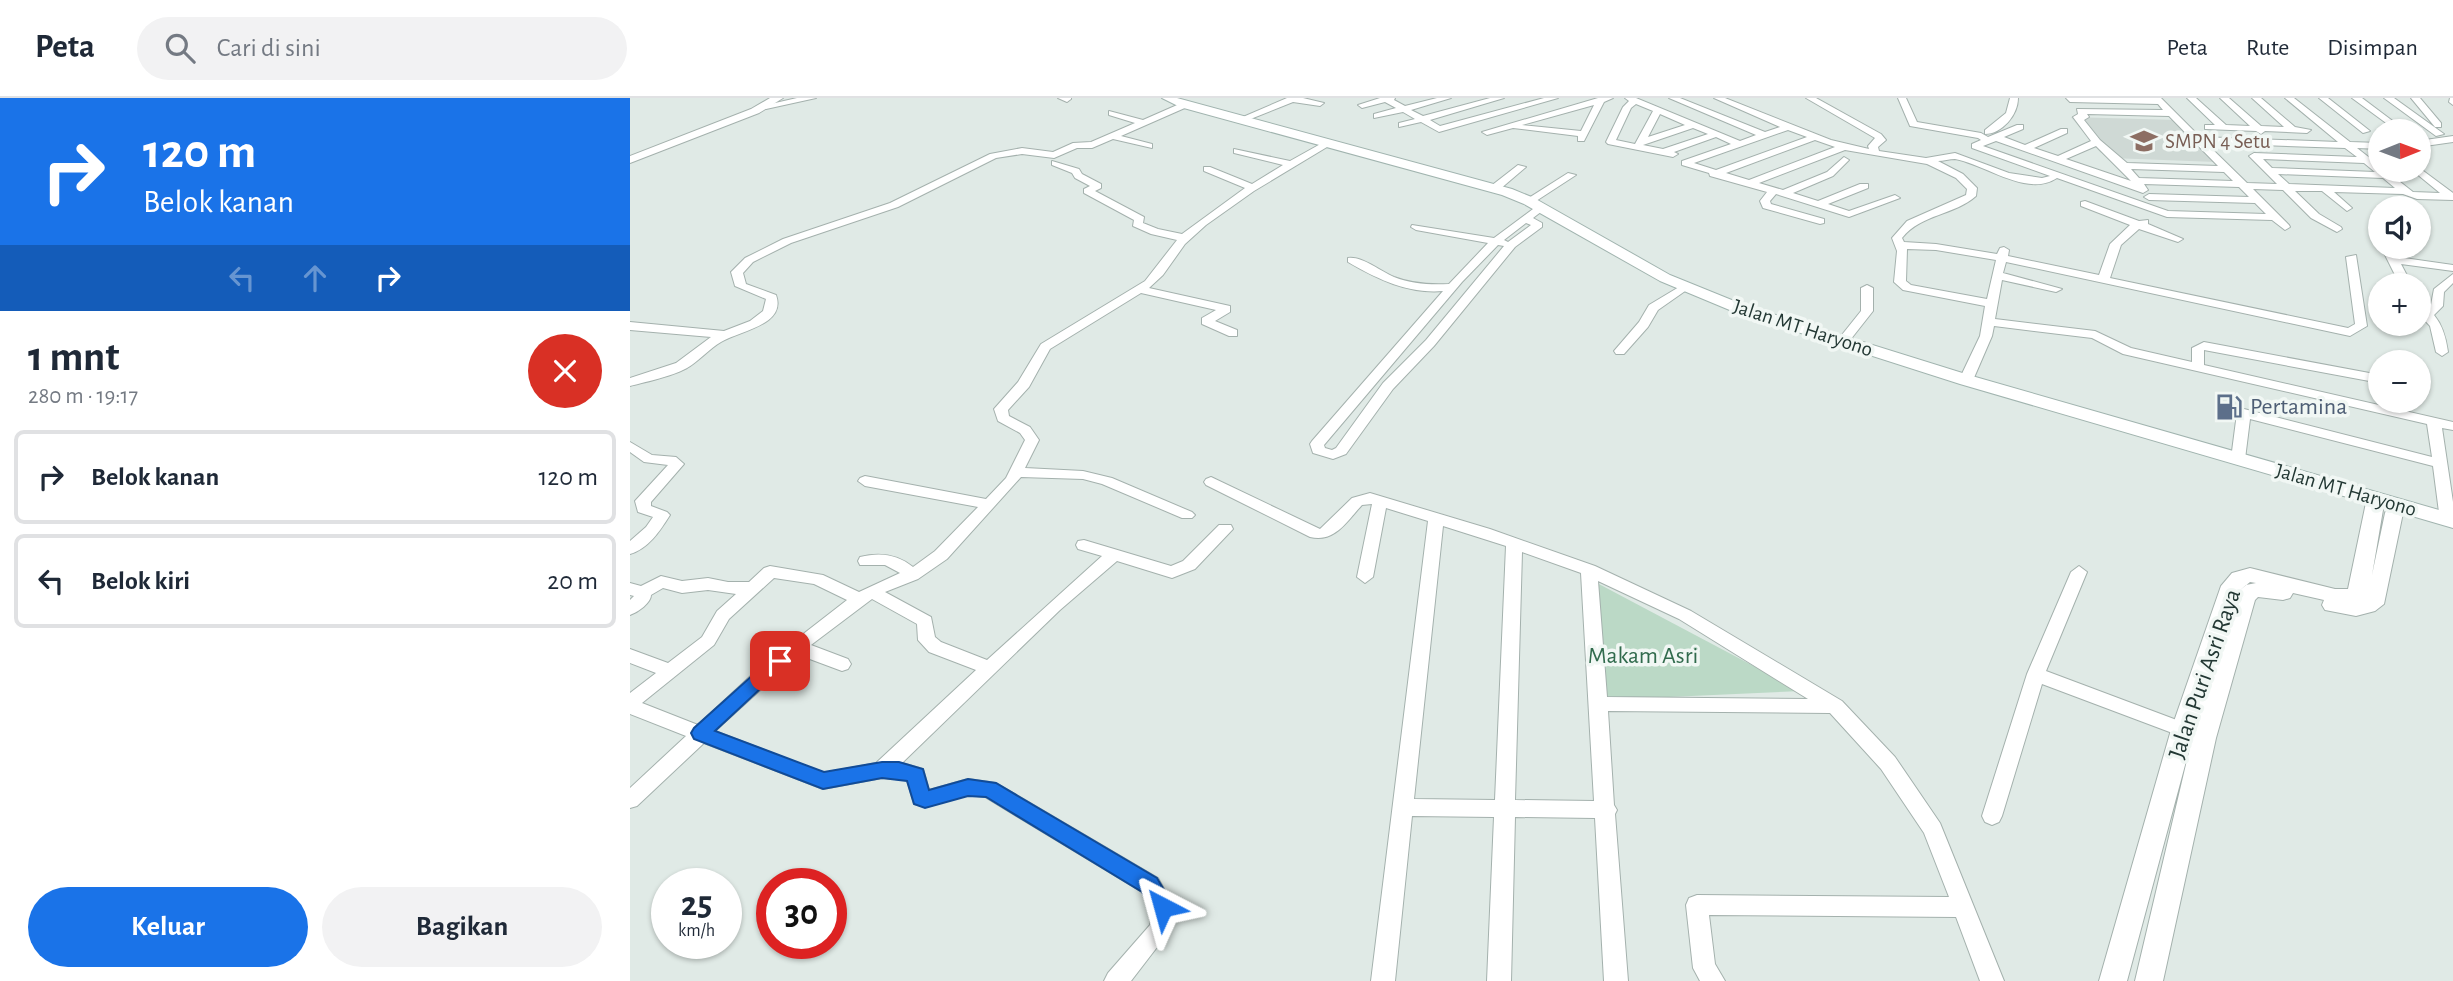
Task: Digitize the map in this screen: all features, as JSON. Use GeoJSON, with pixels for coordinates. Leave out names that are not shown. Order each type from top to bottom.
{"type":"FeatureCollection","features":[{"type":"Feature","properties":{"kind":"main road","name":"Jalan MT Haryono"},"geometry":{"type":"LineString","coordinates":[[1168,98],[1184,105],[1494,188],[1535,205],[1684,287],[1796,327],[1966,380],[2451,520]]}},
{"type":"Feature","properties":{"kind":"street"},"geometry":{"type":"LineString","coordinates":[[630,160],[746,115],[778,98]]}},
{"type":"Feature","properties":{"kind":"street"},"geometry":{"type":"LineString","coordinates":[[766,106],[812,98]]}},
{"type":"Feature","properties":{"kind":"street"},"geometry":{"type":"LineString","coordinates":[[1362,105],[1387,98],[1421,120],[1441,129],[1554,98]]}},
{"type":"Feature","properties":{"kind":"street"},"geometry":{"type":"LineString","coordinates":[[1377,116],[1447,98]]}},
{"type":"Feature","properties":{"kind":"street"},"geometry":{"type":"LineString","coordinates":[[1402,125],[1500,98]]}},
{"type":"Feature","properties":{"kind":"street"},"geometry":{"type":"LineString","coordinates":[[1520,98],[1559,112]]}},
{"type":"Feature","properties":{"kind":"street"},"geometry":{"type":"LineString","coordinates":[[1673,98],[1765,135]]}},
{"type":"Feature","properties":{"kind":"street"},"geometry":{"type":"LineString","coordinates":[[1718,98],[1845,147],[1929,160],[1961,175],[1973,193],[1955,205],[1906,227],[1897,237],[1901,245],[1900,282],[1903,287],[1992,304]]}},
{"type":"Feature","properties":{"kind":"street"},"geometry":{"type":"LineString","coordinates":[[1810,98],[1878,136],[1881,141],[1874,151]]}},
{"type":"Feature","properties":{"kind":"street"},"geometry":{"type":"LineString","coordinates":[[1902,98],[1913,124],[2025,148],[2143,189],[2259,200]]}},
{"type":"Feature","properties":{"kind":"street"},"geometry":{"type":"LineString","coordinates":[[2014,98],[2015,103],[2007,120],[1975,146],[2160,212],[2275,217]]}},
{"type":"Feature","properties":{"kind":"street"},"geometry":{"type":"LineString","coordinates":[[2191,98],[2223,127]]}},
{"type":"Feature","properties":{"kind":"street"},"geometry":{"type":"LineString","coordinates":[[2224,98],[2274,142]]}},
{"type":"Feature","properties":{"kind":"street"},"geometry":{"type":"LineString","coordinates":[[2248,98],[2257,98],[2292,129]]}},
{"type":"Feature","properties":{"kind":"street"},"geometry":{"type":"LineString","coordinates":[[2289,98],[2366,160]]}},
{"type":"Feature","properties":{"kind":"street"},"geometry":{"type":"LineString","coordinates":[[2323,98],[2366,131]]}},
{"type":"Feature","properties":{"kind":"street"},"geometry":{"type":"LineString","coordinates":[[2356,98],[2385,119]]}},
{"type":"Feature","properties":{"kind":"street"},"geometry":{"type":"LineString","coordinates":[[2388,98],[2446,135]]}},
{"type":"Feature","properties":{"kind":"street"},"geometry":{"type":"LineString","coordinates":[[2415,98],[2453,147]]}},
{"type":"Feature","properties":{"kind":"street"},"geometry":{"type":"LineString","coordinates":[[1241,120],[1294,99],[1320,103]]}},
{"type":"Feature","properties":{"kind":"street"},"geometry":{"type":"LineString","coordinates":[[1487,132],[1605,99]]}},
{"type":"Feature","properties":{"kind":"street"},"geometry":{"type":"LineString","coordinates":[[1507,127],[1583,136],[1605,99]]}},
{"type":"Feature","properties":{"kind":"street"},"geometry":{"type":"LineString","coordinates":[[1716,134],[1668,153],[1640,144],[1611,141],[1632,99],[1693,125],[1716,134],[1740,144]]}},
{"type":"Feature","properties":{"kind":"street"},"geometry":{"type":"LineString","coordinates":[[2069,99],[2158,100],[2285,227]]}},
{"type":"Feature","properties":{"kind":"street"},"geometry":{"type":"LineString","coordinates":[[2069,99],[2085,117],[2077,117],[2096,142],[2143,189],[2160,212]]}},
{"type":"Feature","properties":{"kind":"street"},"geometry":{"type":"LineString","coordinates":[[630,382],[685,363],[726,335],[756,323],[774,306],[772,297],[741,286],[737,272],[743,264],[787,241],[894,205],[993,156],[1022,151],[1054,155],[1075,146],[1090,146],[1184,105]]}},
{"type":"Feature","properties":{"kind":"street"},"geometry":{"type":"LineString","coordinates":[[1266,110],[1278,113]]}},
{"type":"Feature","properties":{"kind":"street"},"geometry":{"type":"LineString","coordinates":[[1640,144],[1658,110]]}},
{"type":"Feature","properties":{"kind":"street"},"geometry":{"type":"LineString","coordinates":[[2080,111],[2171,113]]}},
{"type":"Feature","properties":{"kind":"street"},"geometry":{"type":"LineString","coordinates":[[1553,131],[1559,112]]}},
{"type":"Feature","properties":{"kind":"street"},"geometry":{"type":"LineString","coordinates":[[1112,113],[1141,122]]}},
{"type":"Feature","properties":{"kind":"street"},"geometry":{"type":"LineString","coordinates":[[1640,144],[1693,125]]}},
{"type":"Feature","properties":{"kind":"street"},"geometry":{"type":"LineString","coordinates":[[1790,126],[1685,163],[1713,174],[1853,215],[1895,198]]}},
{"type":"Feature","properties":{"kind":"street"},"geometry":{"type":"LineString","coordinates":[[1929,160],[1930,156],[1959,152],[1987,138],[2020,127]]}},
{"type":"Feature","properties":{"kind":"street"},"geometry":{"type":"LineString","coordinates":[[2208,127],[2307,130]]}},
{"type":"Feature","properties":{"kind":"street"},"geometry":{"type":"LineString","coordinates":[[2025,148],[2064,131]]}},
{"type":"Feature","properties":{"kind":"street"},"geometry":{"type":"LineString","coordinates":[[2351,131],[2366,131]]}},
{"type":"Feature","properties":{"kind":"street"},"geometry":{"type":"LineString","coordinates":[[1112,136],[1149,146]]}},
{"type":"Feature","properties":{"kind":"street"},"geometry":{"type":"LineString","coordinates":[[1713,174],[1816,137]]}},
{"type":"Feature","properties":{"kind":"street"},"geometry":{"type":"LineString","coordinates":[[2199,140],[2368,146]]}},
{"type":"Feature","properties":{"kind":"street"},"geometry":{"type":"LineString","coordinates":[[2058,159],[2096,142]]}},
{"type":"Feature","properties":{"kind":"street"},"geometry":{"type":"LineString","coordinates":[[630,800],[700,733],[797,647],[865,596],[912,575],[940,555],[1017,472],[1032,440],[1025,429],[1003,418],[1001,409],[1024,384],[1045,347],[1140,289],[1157,276],[1184,238],[1254,188],[1327,144]]}},
{"type":"Feature","properties":{"kind":"street"},"geometry":{"type":"LineString","coordinates":[[1746,184],[1845,147]]}},
{"type":"Feature","properties":{"kind":"street"},"geometry":{"type":"LineString","coordinates":[[1237,151],[1291,164]]}},
{"type":"Feature","properties":{"kind":"street"},"geometry":{"type":"LineString","coordinates":[[1929,160],[1955,156],[2006,175],[2043,181],[2076,165]]}},
{"type":"Feature","properties":{"kind":"street"},"geometry":{"type":"LineString","coordinates":[[2337,229],[2315,216],[2252,157],[2366,160]]}},
{"type":"Feature","properties":{"kind":"street"},"geometry":{"type":"LineString","coordinates":[[1820,221],[1768,206],[1765,201],[1778,193],[1830,174],[1844,160]]}},
{"type":"Feature","properties":{"kind":"street"},"geometry":{"type":"LineString","coordinates":[[1055,163],[1076,171],[1078,176],[1097,186],[1088,191],[1140,219],[1137,224],[1155,232],[1184,238]]}},
{"type":"Feature","properties":{"kind":"street"},"geometry":{"type":"LineString","coordinates":[[2090,170],[2119,163],[2227,169]]}},
{"type":"Feature","properties":{"kind":"street"},"geometry":{"type":"LineString","coordinates":[[1494,188],[1521,167]]}},
{"type":"Feature","properties":{"kind":"street"},"geometry":{"type":"LineString","coordinates":[[1207,169],[1254,188]]}},
{"type":"Feature","properties":{"kind":"street"},"geometry":{"type":"LineString","coordinates":[[2268,171],[2368,174]]}},
{"type":"Feature","properties":{"kind":"street"},"geometry":{"type":"LineString","coordinates":[[1525,218],[1538,225],[1511,245],[1430,343],[1388,386],[1341,451],[1333,455],[1318,450],[1317,444],[1416,331],[1449,287],[1496,241],[1525,218],[1535,205],[1571,176]]}},
{"type":"Feature","properties":{"kind":"street"},"geometry":{"type":"LineString","coordinates":[[2431,181],[2452,197]]}},
{"type":"Feature","properties":{"kind":"street"},"geometry":{"type":"LineString","coordinates":[[2393,182],[2417,197],[2452,197]]}},
{"type":"Feature","properties":{"kind":"street"},"geometry":{"type":"LineString","coordinates":[[2143,189],[2243,185],[2405,191]]}},
{"type":"Feature","properties":{"kind":"street"},"geometry":{"type":"LineString","coordinates":[[1817,205],[1864,186]]}},
{"type":"Feature","properties":{"kind":"street"},"geometry":{"type":"LineString","coordinates":[[2324,188],[2347,208]]}},
{"type":"Feature","properties":{"kind":"street"},"geometry":{"type":"LineString","coordinates":[[2085,204],[2178,239]]}},
{"type":"Feature","properties":{"kind":"street"},"geometry":{"type":"LineString","coordinates":[[2104,278],[2109,252],[2123,236],[2160,212]]}},
{"type":"Feature","properties":{"kind":"street"},"geometry":{"type":"LineString","coordinates":[[1416,227],[1511,245]]}},
{"type":"Feature","properties":{"kind":"street"},"geometry":{"type":"LineString","coordinates":[[1901,245],[2003,254],[2295,323],[2350,332],[2361,326],[2352,257]]}},
{"type":"Feature","properties":{"kind":"street"},"geometry":{"type":"LineString","coordinates":[[1966,380],[1982,349],[2003,254]]}},
{"type":"Feature","properties":{"kind":"street"},"geometry":{"type":"LineString","coordinates":[[1352,260],[1389,280],[1409,286],[1428,289],[1449,287]]}},
{"type":"Feature","properties":{"kind":"street"},"geometry":{"type":"LineString","coordinates":[[2392,260],[2453,271],[2438,291],[2437,306],[2431,308]]}},
{"type":"Feature","properties":{"kind":"street"},"geometry":{"type":"LineString","coordinates":[[2392,260],[2399,273]]}},
{"type":"Feature","properties":{"kind":"street"},"geometry":{"type":"LineString","coordinates":[[1997,275],[2056,289]]}},
{"type":"Feature","properties":{"kind":"street"},"geometry":{"type":"LineString","coordinates":[[1620,351],[1638,327],[1651,317],[1653,309],[1684,287]]}},
{"type":"Feature","properties":{"kind":"street"},"geometry":{"type":"LineString","coordinates":[[1843,341],[1867,311],[1867,288]]}},
{"type":"Feature","properties":{"kind":"street"},"geometry":{"type":"LineString","coordinates":[[1140,289],[1226,309],[1206,321],[1233,333]]}},
{"type":"Feature","properties":{"kind":"street"},"geometry":{"type":"LineString","coordinates":[[1988,322],[2095,335],[2127,351],[2453,426]]}},
{"type":"Feature","properties":{"kind":"street"},"geometry":{"type":"LineString","coordinates":[[2431,322],[2440,336],[2442,352]]}},
{"type":"Feature","properties":{"kind":"street"},"geometry":{"type":"LineString","coordinates":[[630,326],[726,335]]}},
{"type":"Feature","properties":{"kind":"street"},"geometry":{"type":"LineString","coordinates":[[1416,331],[1430,343]]}},
{"type":"Feature","properties":{"kind":"street"},"geometry":{"type":"LineString","coordinates":[[2198,366],[2198,348],[2204,346],[2368,377]]}},
{"type":"Feature","properties":{"kind":"street"},"geometry":{"type":"LineString","coordinates":[[2238,459],[2244,414],[2439,463]]}},
{"type":"Feature","properties":{"kind":"street"},"geometry":{"type":"LineString","coordinates":[[2434,422],[2451,520]]}},
{"type":"Feature","properties":{"kind":"street"},"geometry":{"type":"LineString","coordinates":[[630,446],[649,459],[671,460],[677,464],[643,501],[643,509],[662,515],[652,531],[630,549]]}},
{"type":"Feature","properties":{"kind":"street"},"geometry":{"type":"LineString","coordinates":[[1017,472],[1083,475],[1108,481],[1187,515]]}},
{"type":"Feature","properties":{"kind":"street"},"geometry":{"type":"LineString","coordinates":[[865,481],[988,503]]}},
{"type":"Feature","properties":{"kind":"street"},"geometry":{"type":"LineString","coordinates":[[1211,481],[1316,533],[1330,530],[1361,499],[1380,501],[1436,517],[1589,570],[1710,629],[1835,706],[1888,763],[1933,829],[1992,981]]}},
{"type":"Feature","properties":{"kind":"street","name":"Jalan Puri Asri Raya"},"geometry":{"type":"LineString","coordinates":[[2113,981],[2230,621],[2253,590],[2265,589],[2344,608],[2370,606],[2377,599],[2381,527],[2376,498]]}},
{"type":"Feature","properties":{"kind":"street"},"geometry":{"type":"LineString","coordinates":[[1365,577],[1380,501]]}},
{"type":"Feature","properties":{"kind":"street","name":"Jalan Puri Asri Raya"},"geometry":{"type":"LineString","coordinates":[[2381,527],[2398,505]]}},
{"type":"Feature","properties":{"kind":"street"},"geometry":{"type":"LineString","coordinates":[[1383,981],[1436,517]]}},
{"type":"Feature","properties":{"kind":"street"},"geometry":{"type":"LineString","coordinates":[[1084,545],[1172,572],[1180,571],[1225,529]]}},
{"type":"Feature","properties":{"kind":"street"},"geometry":{"type":"LineString","coordinates":[[1499,981],[1514,544]]}},
{"type":"Feature","properties":{"kind":"street"},"geometry":{"type":"LineString","coordinates":[[882,770],[1114,554]]}},
{"type":"Feature","properties":{"kind":"street"},"geometry":{"type":"LineString","coordinates":[[866,561],[881,558],[889,560],[912,575]]}},
{"type":"Feature","properties":{"kind":"street"},"geometry":{"type":"LineString","coordinates":[[1589,570],[1616,981]]}},
{"type":"Feature","properties":{"kind":"street"},"geometry":{"type":"LineString","coordinates":[[990,668],[934,647],[928,640],[925,621],[825,582],[773,571],[750,588],[720,620],[708,640],[630,704],[823,781],[882,770],[916,775],[921,798],[925,799],[968,788],[989,789],[1150,885],[1163,907],[1160,929],[1115,981]]}},
{"type":"Feature","properties":{"kind":"street"},"geometry":{"type":"LineString","coordinates":[[1992,816],[2036,674],[2079,572]]}},
{"type":"Feature","properties":{"kind":"street"},"geometry":{"type":"LineString","coordinates":[[636,591],[661,582],[682,587],[708,584],[728,589],[750,588]]}},
{"type":"Feature","properties":{"kind":"street"},"geometry":{"type":"LineString","coordinates":[[630,609],[644,597],[636,591]]}},
{"type":"Feature","properties":{"kind":"street"},"geometry":{"type":"LineString","coordinates":[[797,647],[842,664]]}},
{"type":"Feature","properties":{"kind":"street"},"geometry":{"type":"LineString","coordinates":[[630,656],[670,671]]}},
{"type":"Feature","properties":{"kind":"street"},"geometry":{"type":"LineString","coordinates":[[2036,674],[2193,734]]}},
{"type":"Feature","properties":{"kind":"street"},"geometry":{"type":"LineString","coordinates":[[1599,704],[1835,706]]}},
{"type":"Feature","properties":{"kind":"street","name":"Jalan Puri Asri Raya"},"geometry":{"type":"LineString","coordinates":[[2149,981],[2193,734]]}},
{"type":"Feature","properties":{"kind":"street"},"geometry":{"type":"LineString","coordinates":[[1402,807],[1606,810]]}},
{"type":"Feature","properties":{"kind":"street"},"geometry":{"type":"LineString","coordinates":[[1713,981],[1704,968],[1697,905],[1964,908]]}},
{"type":"Feature","properties":{"kind":"shaded area","name":"SMPN 4 Setu"},"geometry":{"type":"Polygon","coordinates":[[[2071,117],[2176,120],[2216,162],[2111,158],[2100,152],[2071,117]]]}},
{"type":"Feature","properties":{"kind":"green space","name":"Makam Asri"},"geometry":{"type":"Polygon","coordinates":[[[1597,583],[1801,691],[1603,700],[1597,583]]]}},
{"type":"Feature","properties":{"kind":"place","name":"SMPN 4 Setu"},"geometry":{"type":"Point","coordinates":[2144,141]}},
{"type":"Feature","properties":{"kind":"place","name":"Pertamina"},"geometry":{"type":"Point","coordinates":[2229,407]}},
{"type":"Feature","properties":{"kind":"route"},"geometry":{"type":"LineString","coordinates":[[780,661],[700,733],[823,781],[867,772],[899,770],[916,775],[921,798],[925,799],[968,788],[989,789],[1150,885],[1163,907]]}}]}
